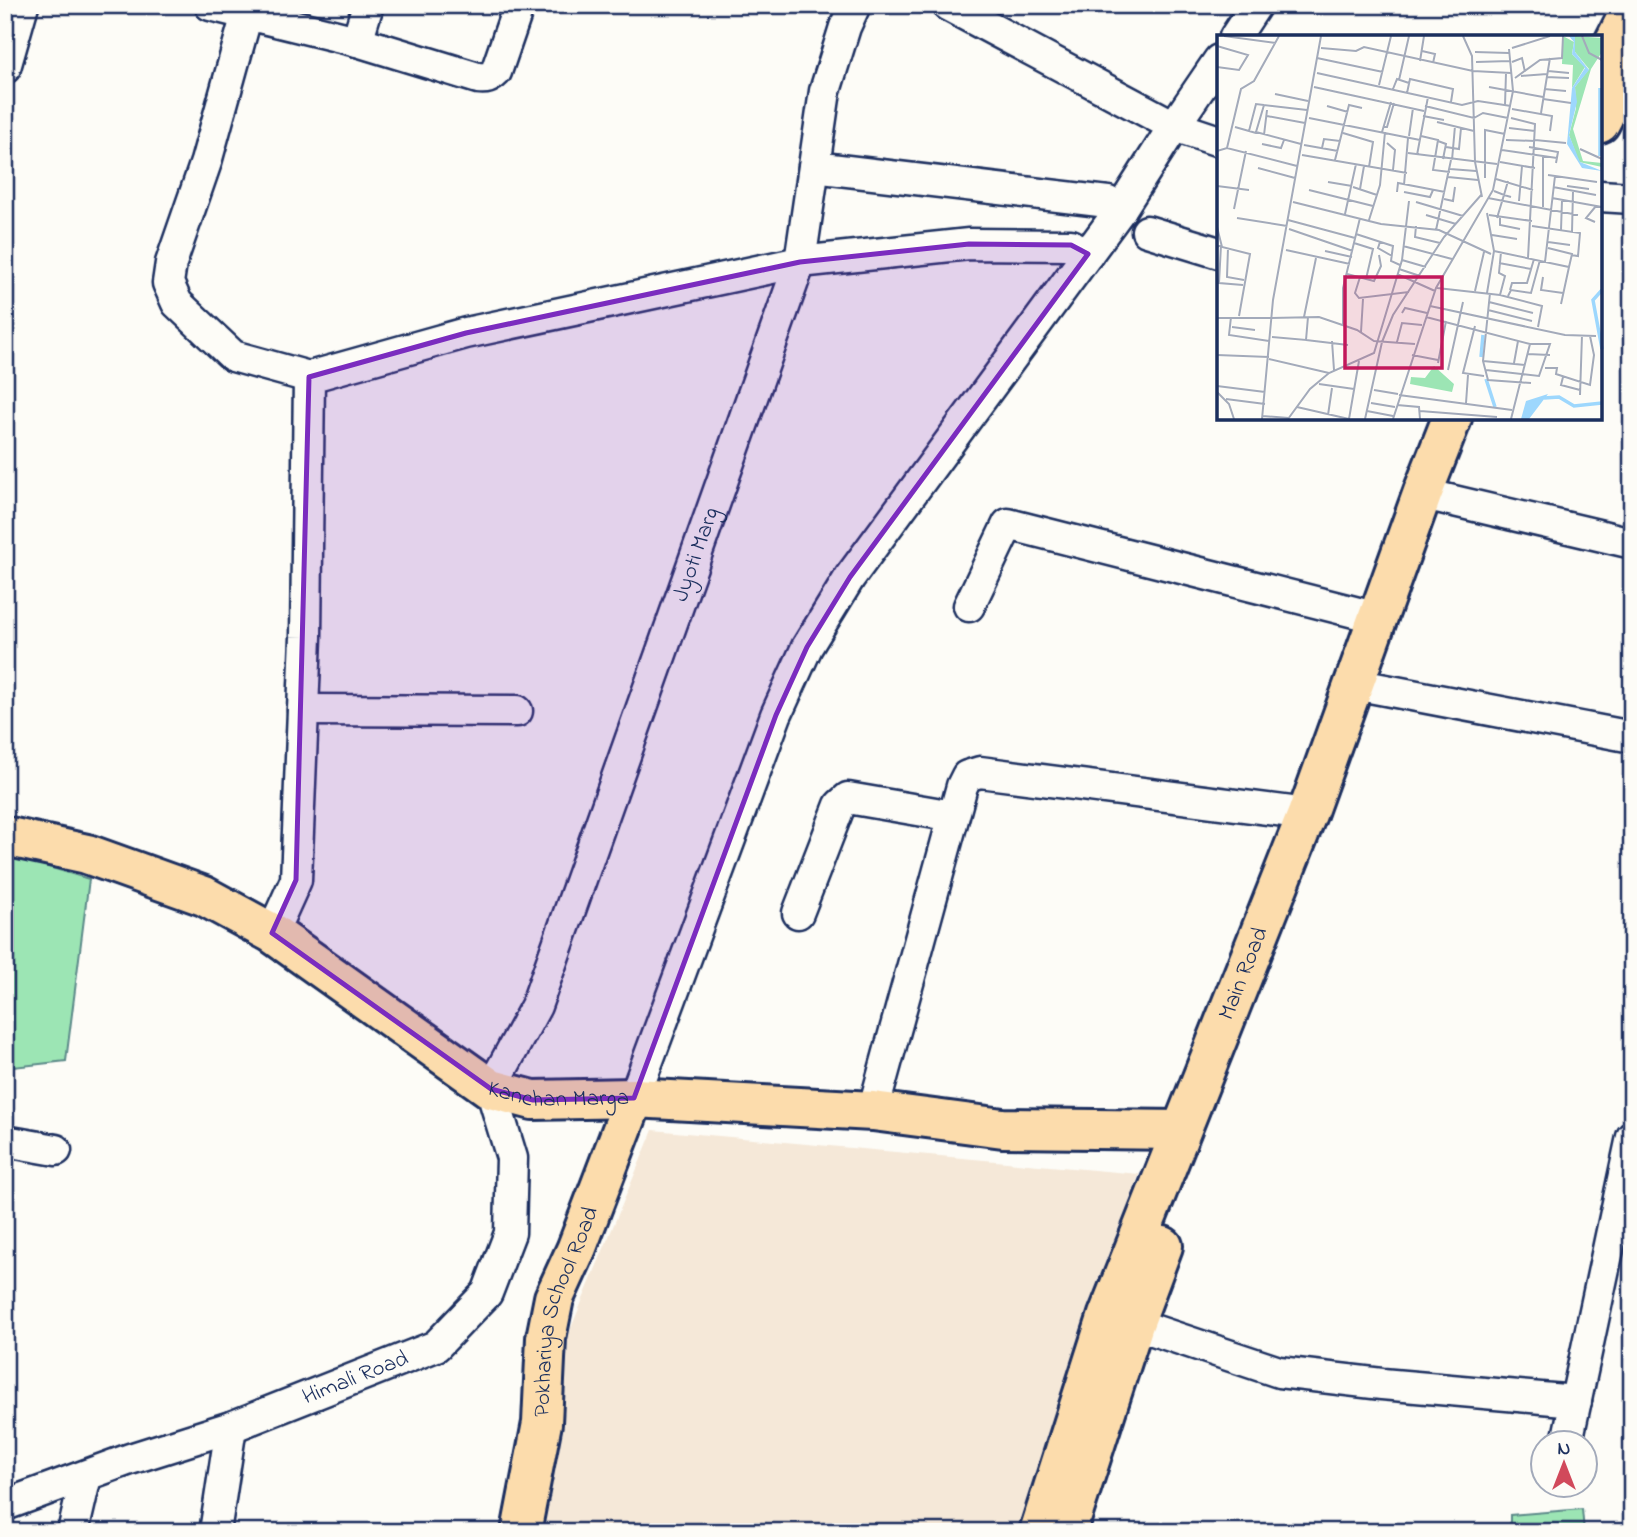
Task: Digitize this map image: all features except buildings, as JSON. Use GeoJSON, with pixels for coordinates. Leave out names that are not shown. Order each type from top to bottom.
{"type":"FeatureCollection","features":[{"type":"Feature","properties":{"kind":"main road"},"geometry":{"type":"LineString","coordinates":[[1602,66],[1632,7]]}},
{"type":"Feature","properties":{"kind":"main road"},"geometry":{"type":"LineString","coordinates":[[1602,118],[1632,62]]}},
{"type":"Feature","properties":{"kind":"main road","name":"Main Road"},"geometry":{"type":"LineString","coordinates":[[1039,1532],[1432,495],[1451,420]]}},
{"type":"Feature","properties":{"kind":"main road","name":"Main Road"},"geometry":{"type":"LineString","coordinates":[[1067,1532],[1121,1319],[1181,1130],[1361,685],[1378,618],[1432,495],[1472,420]]}},
{"type":"Feature","properties":{"kind":"main road","name":"Kanchan Marga"},"geometry":{"type":"LineString","coordinates":[[5,836],[87,854],[204,896],[272,933],[491,1089],[533,1100],[634,1098],[873,1111],[1003,1128],[1181,1130]]}},
{"type":"Feature","properties":{"kind":"main road","name":"Pokhariya School Road"},"geometry":{"type":"LineString","coordinates":[[521,1532],[542,1423],[546,1338],[554,1298],[576,1251],[634,1098]]}},
{"type":"Feature","properties":{"kind":"street"},"geometry":{"type":"LineString","coordinates":[[5,68],[23,5]]}},
{"type":"Feature","properties":{"kind":"street"},"geometry":{"type":"LineString","coordinates":[[210,5],[357,41],[486,79],[496,72],[519,5]]}},
{"type":"Feature","properties":{"kind":"street"},"geometry":{"type":"LineString","coordinates":[[357,41],[368,5]]}},
{"type":"Feature","properties":{"kind":"street","name":"Jyoti Marg"},"geometry":{"type":"LineString","coordinates":[[491,1089],[536,1006],[800,262],[825,91],[845,27],[855,5]]}},
{"type":"Feature","properties":{"kind":"street"},"geometry":{"type":"LineString","coordinates":[[947,5],[1174,126],[1217,140]]}},
{"type":"Feature","properties":{"kind":"street"},"geometry":{"type":"LineString","coordinates":[[1236,35],[1256,5]]}},
{"type":"Feature","properties":{"kind":"street"},"geometry":{"type":"LineString","coordinates":[[247,14],[206,162],[171,263],[168,283],[177,303],[233,356],[309,377],[466,334],[800,262],[969,244],[1070,245],[1088,254]]}},
{"type":"Feature","properties":{"kind":"street"},"geometry":{"type":"LineString","coordinates":[[634,1098],[776,715],[807,647],[850,577],[1121,209],[1217,63]]}},
{"type":"Feature","properties":{"kind":"street"},"geometry":{"type":"LineString","coordinates":[[814,167],[1108,202],[1121,209]]}},
{"type":"Feature","properties":{"kind":"street"},"geometry":{"type":"LineString","coordinates":[[1602,196],[1632,198]]}},
{"type":"Feature","properties":{"kind":"street"},"geometry":{"type":"LineString","coordinates":[[1147,231],[1217,252]]}},
{"type":"Feature","properties":{"kind":"street"},"geometry":{"type":"LineString","coordinates":[[272,933],[296,880],[306,636],[309,377]]}},
{"type":"Feature","properties":{"kind":"street"},"geometry":{"type":"LineString","coordinates":[[1432,495],[1632,543]]}},
{"type":"Feature","properties":{"kind":"street"},"geometry":{"type":"LineString","coordinates":[[969,606],[1009,524],[1378,618]]}},
{"type":"Feature","properties":{"kind":"street"},"geometry":{"type":"LineString","coordinates":[[1361,685],[1632,737]]}},
{"type":"Feature","properties":{"kind":"street"},"geometry":{"type":"LineString","coordinates":[[303,710],[517,711]]}},
{"type":"Feature","properties":{"kind":"street"},"geometry":{"type":"LineString","coordinates":[[873,1111],[953,816],[967,776],[980,772],[1307,814]]}},
{"type":"Feature","properties":{"kind":"street"},"geometry":{"type":"LineString","coordinates":[[798,913],[840,805],[848,798],[953,816]]}},
{"type":"Feature","properties":{"kind":"street","name":"Himali Road"},"geometry":{"type":"LineString","coordinates":[[5,1505],[130,1459],[231,1427],[436,1346],[487,1293],[510,1233],[512,1158],[491,1089]]}},
{"type":"Feature","properties":{"kind":"street"},"geometry":{"type":"LineString","coordinates":[[1570,1428],[1632,1137]]}},
{"type":"Feature","properties":{"kind":"street"},"geometry":{"type":"LineString","coordinates":[[5,1141],[56,1150]]}},
{"type":"Feature","properties":{"kind":"street"},"geometry":{"type":"LineString","coordinates":[[1121,1319],[1279,1372],[1576,1401]]}},
{"type":"Feature","properties":{"kind":"street"},"geometry":{"type":"LineString","coordinates":[[215,1532],[231,1427]]}},
{"type":"Feature","properties":{"kind":"street"},"geometry":{"type":"LineString","coordinates":[[73,1532],[86,1475]]}},
{"type":"Feature","properties":{"kind":"highlighted area"},"geometry":{"type":"Polygon","coordinates":[[[969,244],[1071,245],[1088,254],[850,577],[807,647],[776,715],[634,1098],[533,1100],[491,1089],[272,933],[296,880],[309,377],[466,333],[800,262],[969,244]]]}},
{"type":"Feature","properties":{"kind":"shaded area"},"geometry":{"type":"Polygon","coordinates":[[[653,1130],[1139,1174],[1022,1532],[536,1532],[559,1357],[653,1130]]]}},
{"type":"Feature","properties":{"kind":"green space"},"geometry":{"type":"Polygon","coordinates":[[[5,854],[89,879],[66,1061],[5,1068],[5,854]]]}},
{"type":"Feature","properties":{"kind":"green space"},"geometry":{"type":"Polygon","coordinates":[[[1582,1509],[1584,1532],[1510,1532],[1510,1515],[1582,1509]]]}}]}
